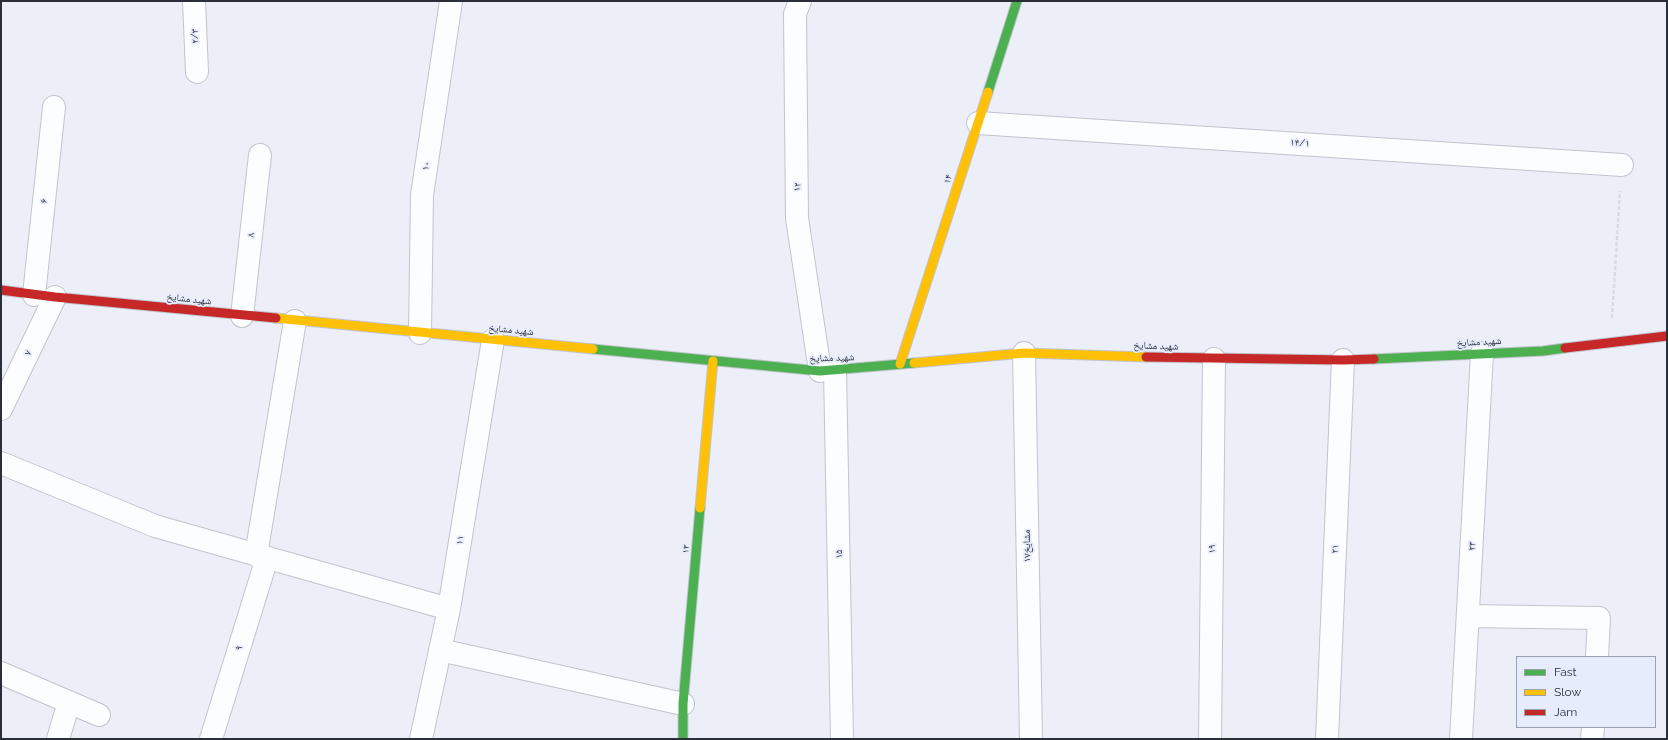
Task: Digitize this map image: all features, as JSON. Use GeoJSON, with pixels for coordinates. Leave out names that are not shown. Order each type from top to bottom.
{"type":"FeatureCollection","features":[{"type":"Feature","properties":{"kind":"street","name":"۲/۳"},"geometry":{"type":"LineString","coordinates":[[194,1],[197,72]]}},
{"type":"Feature","properties":{"kind":"street","name":"۱۰"},"geometry":{"type":"LineString","coordinates":[[420,333],[422,195],[451,1]]}},
{"type":"Feature","properties":{"kind":"street","name":"۱۲"},"geometry":{"type":"LineString","coordinates":[[800,1],[795,14],[797,218],[828,371]]}},
{"type":"Feature","properties":{"kind":"street","name":"۱۴"},"geometry":{"type":"LineString","coordinates":[[900,364],[1017,1]]}},
{"type":"Feature","properties":{"kind":"street","name":"۶"},"geometry":{"type":"LineString","coordinates":[[45,296],[54,107]]}},
{"type":"Feature","properties":{"kind":"street","name":"۱۴/۱"},"geometry":{"type":"LineString","coordinates":[[978,123],[1622,165]]}},
{"type":"Feature","properties":{"kind":"street","name":"۸"},"geometry":{"type":"LineString","coordinates":[[242,316],[260,155]]}},
{"type":"Feature","properties":{"kind":"street","name":"شهید مشایخ"},"geometry":{"type":"LineString","coordinates":[[1,290],[45,296],[242,316],[828,371],[1024,353],[1214,359],[1343,360],[1543,351],[1667,336]]}},
{"type":"Feature","properties":{"kind":"street","name":"۷"},"geometry":{"type":"LineString","coordinates":[[1,409],[45,296]]}},
{"type":"Feature","properties":{"kind":"street","name":"۹"},"geometry":{"type":"LineString","coordinates":[[211,739],[261,556],[295,321]]}},
{"type":"Feature","properties":{"kind":"street","name":"۱۱"},"geometry":{"type":"LineString","coordinates":[[421,739],[449,609],[493,340]]}},
{"type":"Feature","properties":{"kind":"street","name":"۱۷مشایخ"},"geometry":{"type":"LineString","coordinates":[[1024,353],[1031,739]]}},
{"type":"Feature","properties":{"kind":"street","name":"۲۳"},"geometry":{"type":"LineString","coordinates":[[1461,739],[1482,353]]}},
{"type":"Feature","properties":{"kind":"street","name":"۱۹"},"geometry":{"type":"LineString","coordinates":[[1210,739],[1214,359]]}},
{"type":"Feature","properties":{"kind":"street","name":"۲۱"},"geometry":{"type":"LineString","coordinates":[[1327,739],[1343,360]]}},
{"type":"Feature","properties":{"kind":"street","name":"۱۳"},"geometry":{"type":"LineString","coordinates":[[683,739],[683,704],[713,361]]}},
{"type":"Feature","properties":{"kind":"street","name":"۱۵"},"geometry":{"type":"LineString","coordinates":[[828,371],[842,739]]}},
{"type":"Feature","properties":{"kind":"street"},"geometry":{"type":"LineString","coordinates":[[1,463],[155,526],[449,609]]}},
{"type":"Feature","properties":{"kind":"street"},"geometry":{"type":"LineString","coordinates":[[1468,616],[1599,618],[1597,656]]}},
{"type":"Feature","properties":{"kind":"street"},"geometry":{"type":"LineString","coordinates":[[440,650],[683,704]]}},
{"type":"Feature","properties":{"kind":"street"},"geometry":{"type":"LineString","coordinates":[[1,673],[99,715]]}},
{"type":"Feature","properties":{"kind":"street"},"geometry":{"type":"LineString","coordinates":[[58,739],[69,702]]}},
{"type":"Feature","properties":{"kind":"street"},"geometry":{"type":"LineString","coordinates":[[1592,739],[1593,728]]}},
{"type":"Feature","properties":{"kind":"path"},"geometry":{"type":"LineString","coordinates":[[1610,343],[1622,165]]}},
{"type":"Feature","properties":{"kind":"traffic: fast"},"geometry":{"type":"LineString","coordinates":[[988,92],[1017,1]]}},
{"type":"Feature","properties":{"kind":"traffic: fast"},"geometry":{"type":"LineString","coordinates":[[1374,359],[1543,351],[1565,348]]}},
{"type":"Feature","properties":{"kind":"traffic: fast"},"geometry":{"type":"LineString","coordinates":[[593,349],[820,371],[914,363]]}},
{"type":"Feature","properties":{"kind":"traffic: fast"},"geometry":{"type":"LineString","coordinates":[[683,739],[683,704],[700,508]]}},
{"type":"Feature","properties":{"kind":"traffic: slow"},"geometry":{"type":"LineString","coordinates":[[900,364],[988,92]]}},
{"type":"Feature","properties":{"kind":"traffic: slow"},"geometry":{"type":"LineString","coordinates":[[276,318],[593,349]]}},
{"type":"Feature","properties":{"kind":"traffic: slow"},"geometry":{"type":"LineString","coordinates":[[914,363],[1024,353],[1146,357]]}},
{"type":"Feature","properties":{"kind":"traffic: slow"},"geometry":{"type":"LineString","coordinates":[[700,508],[713,361]]}},
{"type":"Feature","properties":{"kind":"traffic: jam"},"geometry":{"type":"LineString","coordinates":[[1,290],[55,297],[276,318]]}},
{"type":"Feature","properties":{"kind":"traffic: jam"},"geometry":{"type":"LineString","coordinates":[[1565,348],[1667,336]]}},
{"type":"Feature","properties":{"kind":"traffic: jam"},"geometry":{"type":"LineString","coordinates":[[1146,357],[1343,360],[1374,359]]}}]}
